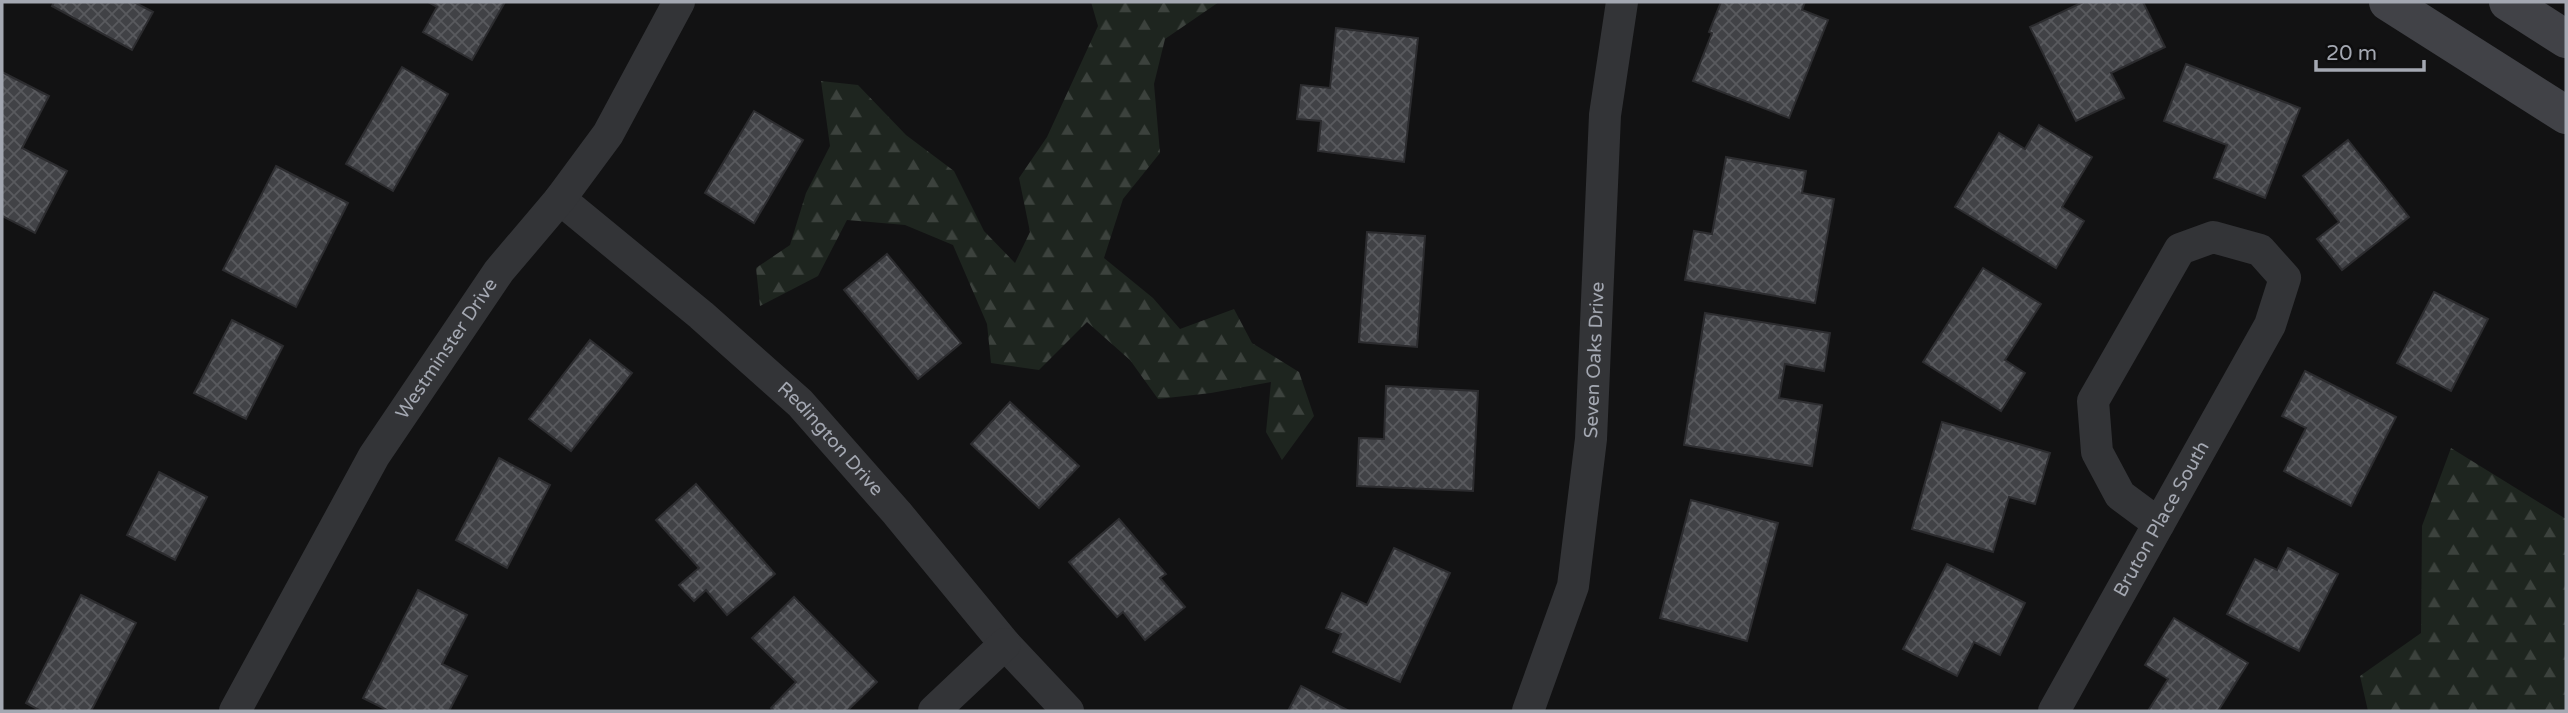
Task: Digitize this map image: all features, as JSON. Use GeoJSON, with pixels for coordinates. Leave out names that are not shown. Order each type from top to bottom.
{"type":"FeatureCollection","features":[{"type":"Feature","properties":{"kind":"main road"},"geometry":{"type":"LineString","coordinates":[[2388,2],[2566,115]]}},
{"type":"Feature","properties":{"kind":"main road"},"geometry":{"type":"LineString","coordinates":[[2508,2],[2566,39]]}},
{"type":"Feature","properties":{"kind":"street","name":"Westminster Drive"},"geometry":{"type":"LineString","coordinates":[[235,711],[374,456],[499,271],[560,199],[608,134],[679,2]]}},
{"type":"Feature","properties":{"kind":"street","name":"Seven Oaks Drive"},"geometry":{"type":"LineString","coordinates":[[1528,711],[1573,586],[1591,439],[1605,115],[1622,2]]}},
{"type":"Feature","properties":{"kind":"street","name":"Redington Drive"},"geometry":{"type":"LineString","coordinates":[[560,199],[701,315],[800,403],[897,513],[1005,644],[1068,711]]}},
{"type":"Feature","properties":{"kind":"street","name":"Bruton Place South"},"geometry":{"type":"LineString","coordinates":[[2054,711],[2159,524],[2270,325],[2285,278],[2260,250],[2213,237],[2180,249],[2093,401],[2097,452],[2120,495],[2159,524]]}},
{"type":"Feature","properties":{"kind":"street"},"geometry":{"type":"LineString","coordinates":[[934,711],[1005,644]]}},
{"type":"Feature","properties":{"kind":"green space"},"geometry":{"type":"Polygon","coordinates":[[[1091,2],[1219,2],[1165,39],[1154,84],[1160,153],[1123,199],[1104,258],[1153,298],[1180,329],[1234,309],[1252,343],[1299,372],[1314,416],[1282,460],[1266,432],[1271,382],[1158,399],[1130,360],[1087,322],[1039,370],[991,363],[987,324],[953,245],[905,225],[847,220],[818,276],[760,306],[756,268],[790,245],[806,193],[830,146],[821,81],[858,85],[906,135],[954,171],[984,231],[1015,263],[1030,232],[1019,178],[1047,137],[1098,26],[1091,2]]]}},
{"type":"Feature","properties":{"kind":"green space"},"geometry":{"type":"Polygon","coordinates":[[[2451,448],[2566,519],[2566,711],[2368,711],[2360,676],[2421,633],[2422,526],[2451,448]]]}},
{"type":"Feature","properties":{"kind":"building"},"geometry":{"type":"Polygon","coordinates":[[[54,2],[134,2],[153,12],[132,50],[52,6],[54,2]]]}},
{"type":"Feature","properties":{"kind":"building"},"geometry":{"type":"Polygon","coordinates":[[[428,2],[505,2],[472,60],[423,32],[437,7],[428,2]]]}},
{"type":"Feature","properties":{"kind":"building"},"geometry":{"type":"Polygon","coordinates":[[[1721,2],[1805,2],[1802,10],[1828,20],[1789,118],[1693,81],[1721,2]]]}},
{"type":"Feature","properties":{"kind":"building"},"geometry":{"type":"Polygon","coordinates":[[[2083,2],[2143,2],[2165,47],[2111,73],[2124,98],[2076,121],[2030,27],[2083,2]]]}},
{"type":"Feature","properties":{"kind":"building"},"geometry":{"type":"Polygon","coordinates":[[[1336,28],[1418,38],[1404,162],[1318,151],[1321,121],[1297,119],[1301,85],[1330,88],[1336,28]]]}},
{"type":"Feature","properties":{"kind":"building"},"geometry":{"type":"Polygon","coordinates":[[[2186,64],[2300,108],[2265,198],[2214,178],[2227,145],[2164,121],[2186,64]]]}},
{"type":"Feature","properties":{"kind":"building"},"geometry":{"type":"Polygon","coordinates":[[[402,67],[448,94],[393,191],[346,164],[402,67]]]}},
{"type":"Feature","properties":{"kind":"building"},"geometry":{"type":"Polygon","coordinates":[[[2,72],[49,96],[22,148],[67,171],[35,233],[2,216],[2,72]]]}},
{"type":"Feature","properties":{"kind":"building"},"geometry":{"type":"Polygon","coordinates":[[[754,111],[803,140],[754,223],[705,193],[754,111]]]}},
{"type":"Feature","properties":{"kind":"building"},"geometry":{"type":"Polygon","coordinates":[[[2039,125],[2092,157],[2062,207],[2084,221],[2056,268],[1955,207],[1999,133],[2025,149],[2039,125]]]}},
{"type":"Feature","properties":{"kind":"building"},"geometry":{"type":"Polygon","coordinates":[[[2348,140],[2409,217],[2342,270],[2317,239],[2339,222],[2303,176],[2348,140]]]}},
{"type":"Feature","properties":{"kind":"building"},"geometry":{"type":"Polygon","coordinates":[[[1726,157],[1806,171],[1802,193],[1834,199],[1815,303],[1685,280],[1694,231],[1712,234],[1726,157]]]}},
{"type":"Feature","properties":{"kind":"building"},"geometry":{"type":"Polygon","coordinates":[[[276,166],[348,203],[296,307],[223,270],[276,166]]]}},
{"type":"Feature","properties":{"kind":"building"},"geometry":{"type":"Polygon","coordinates":[[[1367,232],[1425,236],[1417,347],[1359,342],[1367,232]]]}},
{"type":"Feature","properties":{"kind":"building"},"geometry":{"type":"Polygon","coordinates":[[[887,254],[961,343],[918,379],[844,290],[887,254]]]}},
{"type":"Feature","properties":{"kind":"building"},"geometry":{"type":"Polygon","coordinates":[[[1983,268],[2041,304],[2005,360],[2025,373],[2001,411],[1923,362],[1983,268]]]}},
{"type":"Feature","properties":{"kind":"building"},"geometry":{"type":"Polygon","coordinates":[[[2434,292],[2488,319],[2451,391],[2397,363],[2434,292]]]}},
{"type":"Feature","properties":{"kind":"building"},"geometry":{"type":"Polygon","coordinates":[[[1705,313],[1830,333],[1824,371],[1785,364],[1779,398],[1822,405],[1812,466],[1684,445],[1705,313]]]}},
{"type":"Feature","properties":{"kind":"building"},"geometry":{"type":"Polygon","coordinates":[[[232,320],[283,346],[246,419],[194,393],[232,320]]]}},
{"type":"Feature","properties":{"kind":"building"},"geometry":{"type":"Polygon","coordinates":[[[590,340],[632,373],[571,451],[529,419],[590,340]]]}},
{"type":"Feature","properties":{"kind":"building"},"geometry":{"type":"Polygon","coordinates":[[[2305,371],[2396,417],[2351,506],[2284,471],[2306,428],[2282,416],[2305,371]]]}},
{"type":"Feature","properties":{"kind":"building"},"geometry":{"type":"Polygon","coordinates":[[[1386,386],[1478,391],[1473,491],[1357,486],[1359,438],[1384,439],[1386,386]]]}},
{"type":"Feature","properties":{"kind":"building"},"geometry":{"type":"Polygon","coordinates":[[[1010,402],[1079,466],[1039,508],[971,444],[1010,402]]]}},
{"type":"Feature","properties":{"kind":"building"},"geometry":{"type":"Polygon","coordinates":[[[1942,422],[2050,453],[2035,504],[2009,497],[1993,552],[1912,529],[1942,422]]]}},
{"type":"Feature","properties":{"kind":"building"},"geometry":{"type":"Polygon","coordinates":[[[499,458],[550,485],[507,568],[456,540],[499,458]]]}},
{"type":"Feature","properties":{"kind":"building"},"geometry":{"type":"Polygon","coordinates":[[[159,472],[207,497],[175,560],[127,535],[159,472]]]}},
{"type":"Feature","properties":{"kind":"building"},"geometry":{"type":"Polygon","coordinates":[[[696,484],[775,574],[727,615],[706,590],[694,601],[679,585],[699,568],[656,520],[696,484]]]}},
{"type":"Feature","properties":{"kind":"building"},"geometry":{"type":"Polygon","coordinates":[[[1691,500],[1778,523],[1747,641],[1660,618],[1691,500]]]}},
{"type":"Feature","properties":{"kind":"building"},"geometry":{"type":"Polygon","coordinates":[[[1119,519],[1166,574],[1160,578],[1185,607],[1145,640],[1123,612],[1117,617],[1069,562],[1119,519]]]}},
{"type":"Feature","properties":{"kind":"building"},"geometry":{"type":"Polygon","coordinates":[[[1394,548],[1450,573],[1400,682],[1333,652],[1341,634],[1326,628],[1342,593],[1367,605],[1394,548]]]}},
{"type":"Feature","properties":{"kind":"building"},"geometry":{"type":"Polygon","coordinates":[[[2288,548],[2338,574],[2299,651],[2227,614],[2255,559],[2277,570],[2288,548]]]}},
{"type":"Feature","properties":{"kind":"building"},"geometry":{"type":"Polygon","coordinates":[[[1947,564],[2025,603],[2000,655],[1974,642],[1957,676],[1903,649],[1947,564]]]}},
{"type":"Feature","properties":{"kind":"building"},"geometry":{"type":"Polygon","coordinates":[[[418,590],[467,615],[442,664],[467,676],[449,711],[389,711],[363,698],[418,590]]]}},
{"type":"Feature","properties":{"kind":"building"},"geometry":{"type":"Polygon","coordinates":[[[81,595],[136,623],[91,711],[41,711],[26,703],[81,595]]]}},
{"type":"Feature","properties":{"kind":"building"},"geometry":{"type":"Polygon","coordinates":[[[794,597],[877,682],[847,711],[774,711],[771,708],[796,682],[752,638],[794,597]]]}},
{"type":"Feature","properties":{"kind":"building"},"geometry":{"type":"Polygon","coordinates":[[[2174,618],[2248,663],[2218,711],[2148,711],[2168,679],[2145,665],[2174,618]]]}},
{"type":"Feature","properties":{"kind":"building"},"geometry":{"type":"Polygon","coordinates":[[[1301,686],[1349,711],[1288,711],[1301,686]]]}}]}
